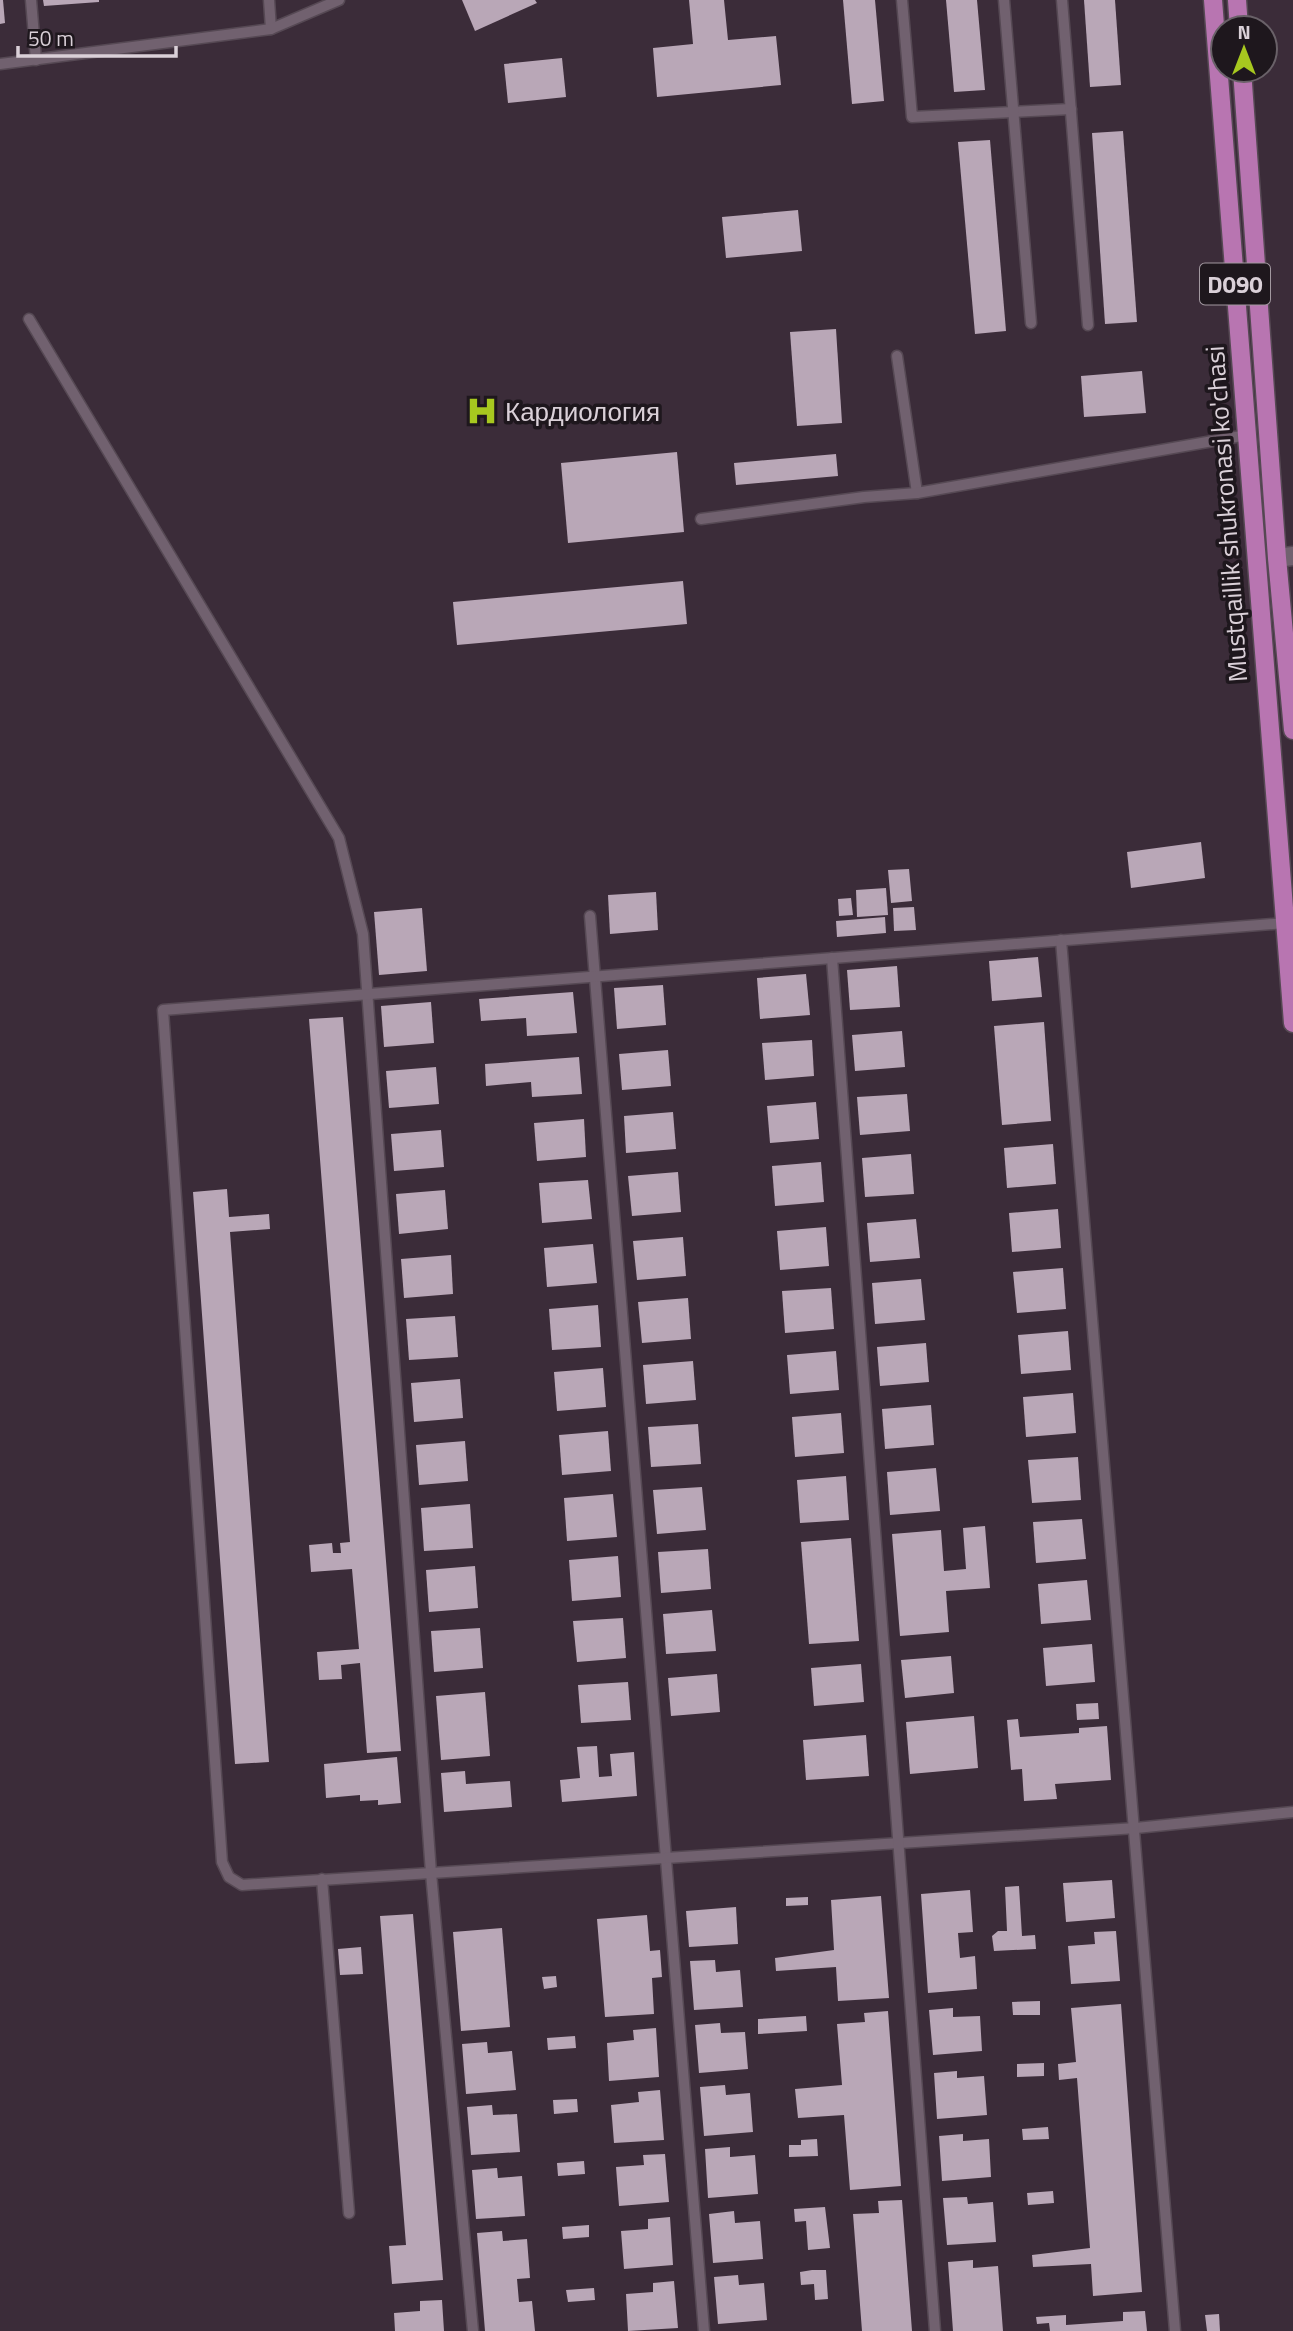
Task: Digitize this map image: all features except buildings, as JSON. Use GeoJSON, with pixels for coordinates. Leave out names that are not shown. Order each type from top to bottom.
{"type":"FeatureCollection","features":[{"type":"Feature","properties":{"kind":"main road","name":"Mustqaillik shukronasi ko'chasi"},"geometry":{"type":"LineString","coordinates":[[1213,0],[1293,1023]]}},
{"type":"Feature","properties":{"kind":"main road","name":"Mustqaillik shukronasi ko'chasi"},"geometry":{"type":"LineString","coordinates":[[1243,84],[1285,557],[1293,730]]}},
{"type":"Feature","properties":{"kind":"lane"},"geometry":{"type":"LineString","coordinates":[[31,0],[36,60]]}},
{"type":"Feature","properties":{"kind":"lane"},"geometry":{"type":"LineString","coordinates":[[269,0],[271,29]]}},
{"type":"Feature","properties":{"kind":"lane"},"geometry":{"type":"LineString","coordinates":[[0,64],[271,29],[339,0]]}},
{"type":"Feature","properties":{"kind":"lane"},"geometry":{"type":"LineString","coordinates":[[902,0],[912,117],[1071,109]]}},
{"type":"Feature","properties":{"kind":"lane"},"geometry":{"type":"LineString","coordinates":[[1004,0],[1031,323]]}},
{"type":"Feature","properties":{"kind":"lane"},"geometry":{"type":"LineString","coordinates":[[1062,0],[1088,325]]}},
{"type":"Feature","properties":{"kind":"lane"},"geometry":{"type":"LineString","coordinates":[[29,319],[339,838],[362,934],[431,1872],[473,2331]]}},
{"type":"Feature","properties":{"kind":"lane"},"geometry":{"type":"LineString","coordinates":[[897,356],[917,494]]}},
{"type":"Feature","properties":{"kind":"lane"},"geometry":{"type":"LineString","coordinates":[[701,519],[864,496],[917,494],[1247,435]]}},
{"type":"Feature","properties":{"kind":"lane"},"geometry":{"type":"LineString","coordinates":[[590,916],[668,1858],[704,2331]]}},
{"type":"Feature","properties":{"kind":"lane"},"geometry":{"type":"LineString","coordinates":[[1286,923],[366,997],[163,1010],[222,1862],[229,1877],[242,1885],[1136,1828],[1293,1812]]}},
{"type":"Feature","properties":{"kind":"lane"},"geometry":{"type":"LineString","coordinates":[[1061,940],[1136,1828],[1175,2331]]}},
{"type":"Feature","properties":{"kind":"lane"},"geometry":{"type":"LineString","coordinates":[[832,958],[936,2331]]}},
{"type":"Feature","properties":{"kind":"lane"},"geometry":{"type":"LineString","coordinates":[[322,1879],[349,2213]]}},
{"type":"Feature","properties":{"kind":"place","name":"Кардиология"},"geometry":{"type":"Point","coordinates":[482,411]}}]}
